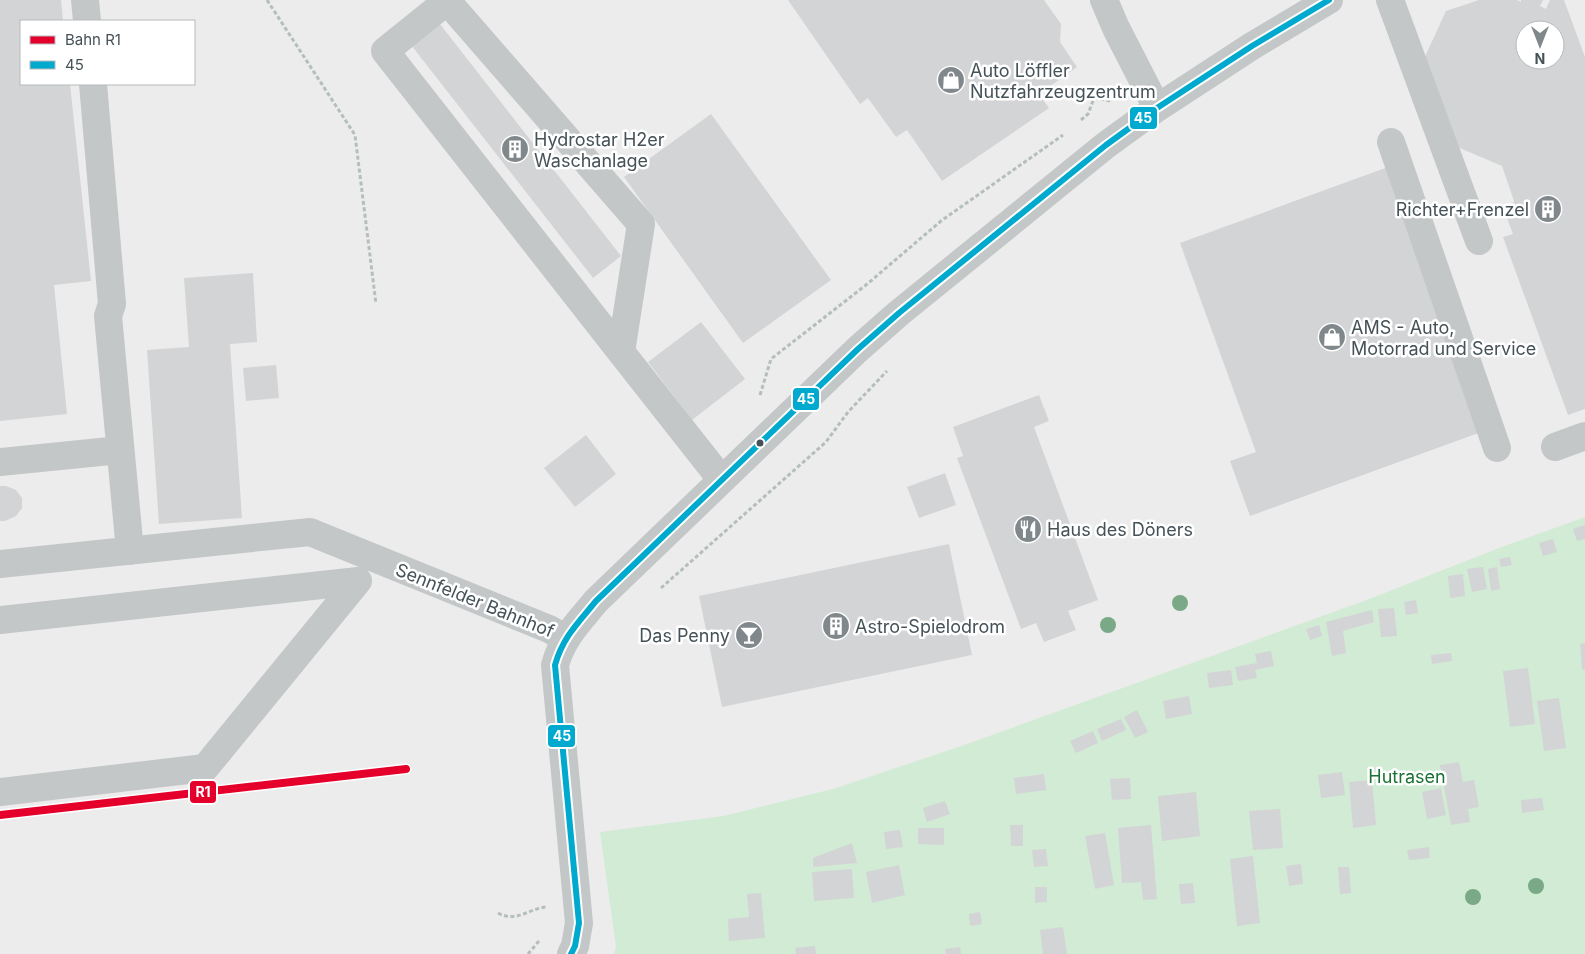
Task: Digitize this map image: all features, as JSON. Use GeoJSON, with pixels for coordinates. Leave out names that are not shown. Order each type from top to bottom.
{"type":"FeatureCollection","features":[{"type":"Feature","properties":{"kind":"street"},"geometry":{"type":"LineString","coordinates":[[85,0],[87,20]]}},
{"type":"Feature","properties":{"kind":"street"},"geometry":{"type":"LineString","coordinates":[[1104,0],[1116,28],[1157,108]]}},
{"type":"Feature","properties":{"kind":"street"},"geometry":{"type":"LineString","coordinates":[[565,638],[596,601],[721,479],[858,349],[899,313],[1106,145],[1157,108],[1252,46],[1329,0]]}},
{"type":"Feature","properties":{"kind":"street"},"geometry":{"type":"LineString","coordinates":[[1390,0],[1479,241]]}},
{"type":"Feature","properties":{"kind":"street"},"geometry":{"type":"LineString","coordinates":[[621,352],[641,224],[448,1],[385,51],[621,352],[721,479]]}},
{"type":"Feature","properties":{"kind":"street"},"geometry":{"type":"LineString","coordinates":[[0,564],[130,551],[108,316],[112,304],[93,85]]}},
{"type":"Feature","properties":{"kind":"street"},"geometry":{"type":"LineString","coordinates":[[1391,142],[1497,448]]}},
{"type":"Feature","properties":{"kind":"street"},"geometry":{"type":"LineString","coordinates":[[1555,447],[1585,436]]}},
{"type":"Feature","properties":{"kind":"street"},"geometry":{"type":"LineString","coordinates":[[0,462],[120,450]]}},
{"type":"Feature","properties":{"kind":"street","name":"Sennfelder Bahnhof"},"geometry":{"type":"LineString","coordinates":[[130,551],[310,532],[549,629],[565,638],[555,665],[579,923],[575,946],[571,954]]}},
{"type":"Feature","properties":{"kind":"street"},"geometry":{"type":"LineString","coordinates":[[0,792],[204,768],[358,582],[388,564]]}},
{"type":"Feature","properties":{"kind":"street"},"geometry":{"type":"LineString","coordinates":[[0,620],[358,582]]}},
{"type":"Feature","properties":{"kind":"path"},"geometry":{"type":"LineString","coordinates":[[267,0],[355,135],[376,304]]}},
{"type":"Feature","properties":{"kind":"path"},"geometry":{"type":"LineString","coordinates":[[657,591],[826,442],[848,412],[892,365]]}},
{"type":"Feature","properties":{"kind":"path"},"geometry":{"type":"LineString","coordinates":[[498,913],[507,918],[535,908],[551,906]]}},
{"type":"Feature","properties":{"kind":"green space","name":"Hutrasen"},"geometry":{"type":"Polygon","coordinates":[[[1585,517],[1585,954],[614,954],[616,947],[600,832],[723,816],[833,789],[967,744],[1364,601],[1499,548],[1585,517]]]}},
{"type":"Feature","properties":{"kind":"building"},"geometry":{"type":"Polygon","coordinates":[[[0,0],[61,0],[63,20],[20,20],[20,85],[70,85],[91,281],[54,285],[67,414],[0,421],[0,0]]]}},
{"type":"Feature","properties":{"kind":"building","name":"Auto Löffler Nutzfahrzeugzentrum"},"geometry":{"type":"Polygon","coordinates":[[[788,0],[1044,0],[1061,24],[1060,42],[1077,67],[1039,94],[1049,108],[942,181],[907,130],[896,137],[868,98],[860,104],[788,0]]]}},
{"type":"Feature","properties":{"kind":"building","name":"Richter+Frenzel"},"geometry":{"type":"Polygon","coordinates":[[[1479,0],[1517,0],[1521,2],[1521,0],[1543,0],[1540,6],[1546,9],[1550,0],[1564,0],[1585,57],[1585,409],[1568,415],[1503,237],[1513,234],[1507,218],[1514,201],[1502,166],[1455,146],[1423,61],[1446,11],[1479,0]]]}},
{"type":"Feature","properties":{"kind":"building","name":"Hydrostar H2er Waschanlage"},"geometry":{"type":"Polygon","coordinates":[[[436,19],[621,256],[593,278],[408,41],[436,19]]]}},
{"type":"Feature","properties":{"kind":"building"},"geometry":{"type":"Polygon","coordinates":[[[711,114],[831,280],[743,343],[624,177],[711,114]]]}},
{"type":"Feature","properties":{"kind":"building","name":"AMS - Auto, Motorrad und Service"},"geometry":{"type":"Polygon","coordinates":[[[1388,167],[1484,431],[1250,516],[1230,461],[1256,452],[1180,243],[1388,167]]]}},
{"type":"Feature","properties":{"kind":"building"},"geometry":{"type":"Polygon","coordinates":[[[253,273],[257,342],[230,344],[242,518],[159,524],[147,350],[189,347],[184,278],[253,273]]]}},
{"type":"Feature","properties":{"kind":"building"},"geometry":{"type":"Polygon","coordinates":[[[701,322],[745,379],[692,420],[648,362],[701,322]]]}},
{"type":"Feature","properties":{"kind":"building"},"geometry":{"type":"Polygon","coordinates":[[[276,365],[279,398],[246,401],[243,368],[276,365]]]}},
{"type":"Feature","properties":{"kind":"building","name":"Haus des Döners"},"geometry":{"type":"Polygon","coordinates":[[[1039,395],[1049,421],[1034,427],[1098,600],[1068,611],[1076,630],[1044,642],[1036,623],[1021,629],[957,458],[963,456],[953,427],[1039,395]]]}},
{"type":"Feature","properties":{"kind":"building"},"geometry":{"type":"Polygon","coordinates":[[[586,435],[616,474],[575,507],[544,468],[586,435]]]}},
{"type":"Feature","properties":{"kind":"building"},"geometry":{"type":"Polygon","coordinates":[[[945,473],[956,505],[919,518],[907,487],[945,473]]]}},
{"type":"Feature","properties":{"kind":"building"},"geometry":{"type":"Polygon","coordinates":[[[0,486],[16,490],[22,498],[22,508],[16,516],[5,521],[0,521],[0,486]]]}},
{"type":"Feature","properties":{"kind":"building"},"geometry":{"type":"Polygon","coordinates":[[[1585,525],[1585,539],[1577,541],[1573,529],[1585,525]]]}},
{"type":"Feature","properties":{"kind":"building"},"geometry":{"type":"Polygon","coordinates":[[[1553,539],[1557,552],[1543,556],[1539,543],[1553,539]]]}},
{"type":"Feature","properties":{"kind":"building","name":"Astro-Spielodrom"},"geometry":{"type":"Polygon","coordinates":[[[949,544],[972,655],[722,707],[699,596],[949,544]]]}},
{"type":"Feature","properties":{"kind":"building"},"geometry":{"type":"Polygon","coordinates":[[[1510,557],[1512,565],[1501,567],[1499,559],[1510,557]]]}},
{"type":"Feature","properties":{"kind":"building"},"geometry":{"type":"Polygon","coordinates":[[[1483,567],[1487,589],[1472,592],[1467,569],[1483,567]]]}},
{"type":"Feature","properties":{"kind":"building"},"geometry":{"type":"Polygon","coordinates":[[[1497,567],[1500,589],[1491,591],[1488,569],[1497,567]]]}},
{"type":"Feature","properties":{"kind":"building"},"geometry":{"type":"Polygon","coordinates":[[[1463,574],[1465,596],[1450,598],[1448,576],[1463,574]]]}},
{"type":"Feature","properties":{"kind":"building"},"geometry":{"type":"Polygon","coordinates":[[[1416,600],[1418,613],[1406,615],[1404,602],[1416,600]]]}},
{"type":"Feature","properties":{"kind":"building"},"geometry":{"type":"Polygon","coordinates":[[[1394,608],[1397,636],[1381,637],[1378,609],[1394,608]]]}},
{"type":"Feature","properties":{"kind":"building"},"geometry":{"type":"Polygon","coordinates":[[[1372,610],[1374,622],[1343,631],[1346,653],[1332,656],[1326,622],[1372,610]]]}},
{"type":"Feature","properties":{"kind":"building"},"geometry":{"type":"Polygon","coordinates":[[[1319,625],[1322,636],[1310,640],[1306,629],[1319,625]]]}},
{"type":"Feature","properties":{"kind":"building"},"geometry":{"type":"Polygon","coordinates":[[[1585,643],[1585,669],[1582,670],[1580,644],[1585,643]]]}},
{"type":"Feature","properties":{"kind":"building"},"geometry":{"type":"Polygon","coordinates":[[[1271,651],[1274,666],[1255,670],[1257,678],[1238,681],[1235,667],[1257,663],[1255,654],[1271,651]]]}},
{"type":"Feature","properties":{"kind":"building"},"geometry":{"type":"Polygon","coordinates":[[[1451,653],[1452,661],[1432,664],[1431,655],[1451,653]]]}},
{"type":"Feature","properties":{"kind":"building"},"geometry":{"type":"Polygon","coordinates":[[[1528,668],[1535,724],[1510,727],[1503,671],[1528,668]]]}},
{"type":"Feature","properties":{"kind":"building"},"geometry":{"type":"Polygon","coordinates":[[[1231,670],[1233,685],[1209,688],[1207,673],[1231,670]]]}},
{"type":"Feature","properties":{"kind":"building"},"geometry":{"type":"Polygon","coordinates":[[[1189,696],[1192,714],[1166,719],[1163,701],[1189,696]]]}},
{"type":"Feature","properties":{"kind":"building"},"geometry":{"type":"Polygon","coordinates":[[[1559,698],[1566,748],[1544,751],[1537,701],[1559,698]]]}},
{"type":"Feature","properties":{"kind":"building"},"geometry":{"type":"Polygon","coordinates":[[[1137,710],[1148,732],[1135,738],[1124,717],[1137,710]]]}},
{"type":"Feature","properties":{"kind":"building"},"geometry":{"type":"Polygon","coordinates":[[[1121,719],[1126,730],[1102,741],[1097,729],[1121,719]]]}},
{"type":"Feature","properties":{"kind":"building"},"geometry":{"type":"Polygon","coordinates":[[[1093,731],[1098,743],[1076,753],[1070,741],[1093,731]]]}},
{"type":"Feature","properties":{"kind":"building"},"geometry":{"type":"Polygon","coordinates":[[[1459,762],[1463,782],[1474,780],[1479,807],[1468,809],[1470,822],[1451,825],[1440,765],[1459,762]]]}},
{"type":"Feature","properties":{"kind":"building"},"geometry":{"type":"Polygon","coordinates":[[[1342,772],[1345,795],[1321,798],[1318,775],[1342,772]]]}},
{"type":"Feature","properties":{"kind":"building"},"geometry":{"type":"Polygon","coordinates":[[[1044,774],[1046,790],[1016,794],[1014,778],[1044,774]]]}},
{"type":"Feature","properties":{"kind":"building"},"geometry":{"type":"Polygon","coordinates":[[[1130,778],[1131,799],[1112,800],[1110,779],[1130,778]]]}},
{"type":"Feature","properties":{"kind":"building"},"geometry":{"type":"Polygon","coordinates":[[[1372,780],[1376,825],[1353,828],[1349,782],[1372,780]]]}},
{"type":"Feature","properties":{"kind":"building"},"geometry":{"type":"Polygon","coordinates":[[[1441,788],[1446,815],[1427,819],[1422,792],[1441,788]]]}},
{"type":"Feature","properties":{"kind":"building"},"geometry":{"type":"Polygon","coordinates":[[[1196,792],[1200,836],[1162,841],[1158,796],[1196,792]]]}},
{"type":"Feature","properties":{"kind":"building"},"geometry":{"type":"Polygon","coordinates":[[[1542,798],[1544,810],[1522,813],[1521,800],[1542,798]]]}},
{"type":"Feature","properties":{"kind":"building"},"geometry":{"type":"Polygon","coordinates":[[[945,801],[950,814],[927,822],[923,808],[945,801]]]}},
{"type":"Feature","properties":{"kind":"building"},"geometry":{"type":"Polygon","coordinates":[[[1280,809],[1283,848],[1253,850],[1249,811],[1280,809]]]}},
{"type":"Feature","properties":{"kind":"building"},"geometry":{"type":"Polygon","coordinates":[[[1010,825],[1023,825],[1023,846],[1011,846],[1010,825]]]}},
{"type":"Feature","properties":{"kind":"building"},"geometry":{"type":"Polygon","coordinates":[[[1151,825],[1157,899],[1143,900],[1141,882],[1122,883],[1118,828],[1151,825]]]}},
{"type":"Feature","properties":{"kind":"building"},"geometry":{"type":"Polygon","coordinates":[[[918,828],[944,828],[944,845],[918,844],[918,828]]]}},
{"type":"Feature","properties":{"kind":"building"},"geometry":{"type":"Polygon","coordinates":[[[900,830],[903,847],[886,849],[884,832],[900,830]]]}},
{"type":"Feature","properties":{"kind":"building"},"geometry":{"type":"Polygon","coordinates":[[[1105,833],[1114,885],[1095,889],[1085,836],[1105,833]]]}},
{"type":"Feature","properties":{"kind":"building"},"geometry":{"type":"Polygon","coordinates":[[[852,843],[857,863],[813,867],[813,858],[852,843]]]}},
{"type":"Feature","properties":{"kind":"building"},"geometry":{"type":"Polygon","coordinates":[[[1429,847],[1430,858],[1409,860],[1407,850],[1429,847]]]}},
{"type":"Feature","properties":{"kind":"building"},"geometry":{"type":"Polygon","coordinates":[[[1046,849],[1048,866],[1034,867],[1032,850],[1046,849]]]}},
{"type":"Feature","properties":{"kind":"building"},"geometry":{"type":"Polygon","coordinates":[[[1253,856],[1260,923],[1237,926],[1230,859],[1253,856]]]}},
{"type":"Feature","properties":{"kind":"building"},"geometry":{"type":"Polygon","coordinates":[[[1301,864],[1303,884],[1289,886],[1286,866],[1301,864]]]}},
{"type":"Feature","properties":{"kind":"building"},"geometry":{"type":"Polygon","coordinates":[[[899,865],[905,895],[872,903],[866,872],[899,865]]]}},
{"type":"Feature","properties":{"kind":"building"},"geometry":{"type":"Polygon","coordinates":[[[1338,867],[1349,867],[1351,893],[1340,894],[1338,867]]]}},
{"type":"Feature","properties":{"kind":"building"},"geometry":{"type":"Polygon","coordinates":[[[852,869],[854,898],[814,901],[812,872],[852,869]]]}},
{"type":"Feature","properties":{"kind":"building"},"geometry":{"type":"Polygon","coordinates":[[[1193,883],[1195,903],[1181,904],[1179,884],[1193,883]]]}},
{"type":"Feature","properties":{"kind":"building"},"geometry":{"type":"Polygon","coordinates":[[[1035,887],[1047,887],[1047,902],[1035,903],[1035,887]]]}},
{"type":"Feature","properties":{"kind":"building"},"geometry":{"type":"Polygon","coordinates":[[[761,893],[765,938],[729,941],[728,919],[749,917],[747,894],[761,893]]]}},
{"type":"Feature","properties":{"kind":"building"},"geometry":{"type":"Polygon","coordinates":[[[980,912],[982,924],[970,926],[969,914],[980,912]]]}},
{"type":"Feature","properties":{"kind":"building"},"geometry":{"type":"Polygon","coordinates":[[[1063,927],[1067,954],[1043,954],[1040,930],[1063,927]]]}},
{"type":"Feature","properties":{"kind":"building"},"geometry":{"type":"Polygon","coordinates":[[[815,946],[816,954],[796,954],[795,948],[815,946]]]}},
{"type":"Feature","properties":{"kind":"building"},"geometry":{"type":"Polygon","coordinates":[[[960,947],[961,954],[946,954],[945,949],[960,947]]]}},
{"type":"Feature","properties":{"kind":"rail line","name":"R1"},"geometry":{"type":"LineString","coordinates":[[0,815],[406,769]]}},
{"type":"Feature","properties":{"kind":"transit line","name":"45"},"geometry":{"type":"LineString","coordinates":[[571,954],[575,946],[579,923],[555,665],[562,646],[577,624],[596,601],[858,349],[899,313],[1106,145],[1157,108],[1252,46],[1329,0]]}},
{"type":"Feature","properties":{"kind":"place","name":"Auto Löffler Nutzfahrzeugzentrum"},"geometry":{"type":"Point","coordinates":[951,80]}},
{"type":"Feature","properties":{"kind":"place","name":"Hydrostar H2er Waschanlage"},"geometry":{"type":"Point","coordinates":[515,149]}},
{"type":"Feature","properties":{"kind":"place","name":"Richter+Frenzel"},"geometry":{"type":"Point","coordinates":[1548,209]}},
{"type":"Feature","properties":{"kind":"place","name":"AMS - Auto, Motorrad und Service"},"geometry":{"type":"Point","coordinates":[1332,337]}},
{"type":"Feature","properties":{"kind":"place","name":"Haus des Döners"},"geometry":{"type":"Point","coordinates":[1028,529]}},
{"type":"Feature","properties":{"kind":"place","name":"Astro-Spielodrom"},"geometry":{"type":"Point","coordinates":[836,626]}},
{"type":"Feature","properties":{"kind":"place","name":"Das Penny"},"geometry":{"type":"Point","coordinates":[749,635]}}]}
